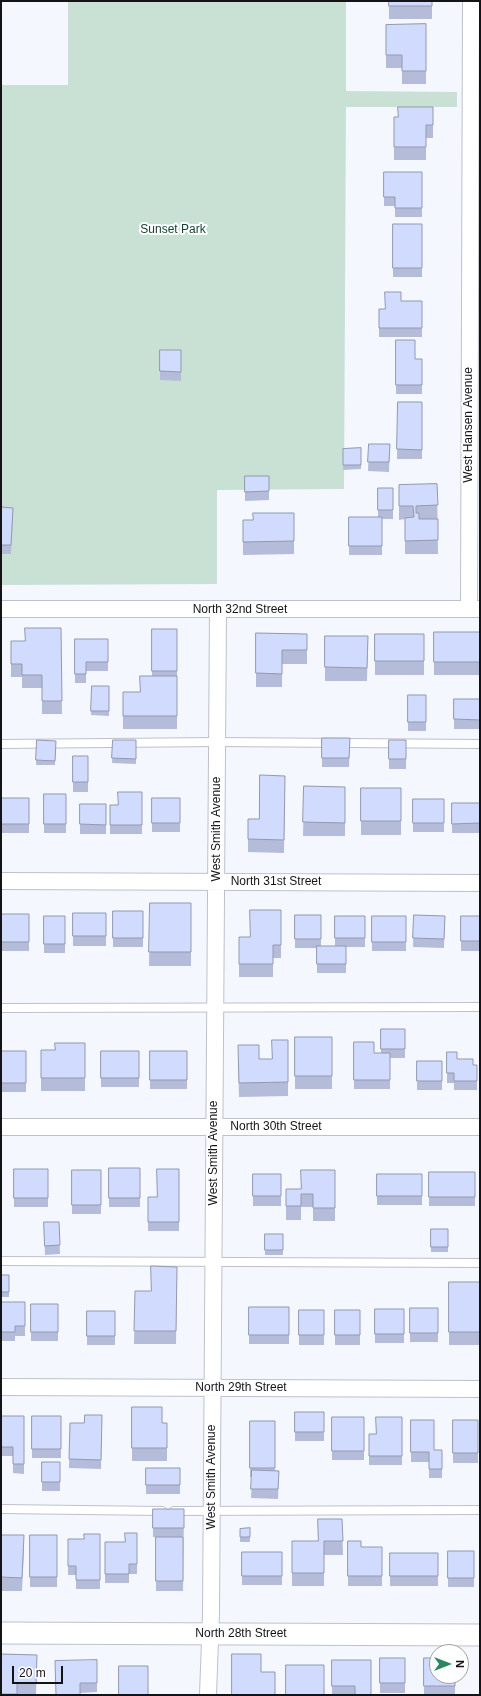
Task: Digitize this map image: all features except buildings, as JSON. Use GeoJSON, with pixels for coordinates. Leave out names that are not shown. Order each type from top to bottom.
{"type":"FeatureCollection","features":[{"type":"Feature","properties":{"kind":"street","name":"West Hansen Avenue"},"geometry":{"type":"LineString","coordinates":[[471,1],[474,609]]}},
{"type":"Feature","properties":{"kind":"street","name":"North 32nd Street"},"geometry":{"type":"LineString","coordinates":[[1,609],[474,609]]}},
{"type":"Feature","properties":{"kind":"street","name":"West Smith Avenue"},"geometry":{"type":"LineString","coordinates":[[208,1695],[212,1511],[218,610]]}},
{"type":"Feature","properties":{"kind":"street","name":"North 31st Street"},"geometry":{"type":"LineString","coordinates":[[1,881],[480,883]]}},
{"type":"Feature","properties":{"kind":"street","name":"North 30th Street"},"geometry":{"type":"LineString","coordinates":[[1,1127],[480,1126]]}},
{"type":"Feature","properties":{"kind":"street","name":"North 29th Street"},"geometry":{"type":"LineString","coordinates":[[1,1387],[480,1389]]}},
{"type":"Feature","properties":{"kind":"street","name":"North 28th Street"},"geometry":{"type":"LineString","coordinates":[[1,1633],[480,1636]]}},
{"type":"Feature","properties":{"kind":"lane"},"geometry":{"type":"LineString","coordinates":[[1,744],[217,742],[480,744]]}},
{"type":"Feature","properties":{"kind":"lane"},"geometry":{"type":"LineString","coordinates":[[1,1008],[480,1007]]}},
{"type":"Feature","properties":{"kind":"lane"},"geometry":{"type":"LineString","coordinates":[[1,1261],[480,1263]]}},
{"type":"Feature","properties":{"kind":"lane"},"geometry":{"type":"LineString","coordinates":[[1,1509],[212,1511],[480,1510]]}},
{"type":"Feature","properties":{"kind":"green space","name":"Sunset Park"},"geometry":{"type":"Polygon","coordinates":[[[68,1],[346,1],[346,91],[457,92],[457,107],[346,107],[344,489],[217,490],[217,584],[1,585],[1,85],[68,85],[68,1]]]}}]}
